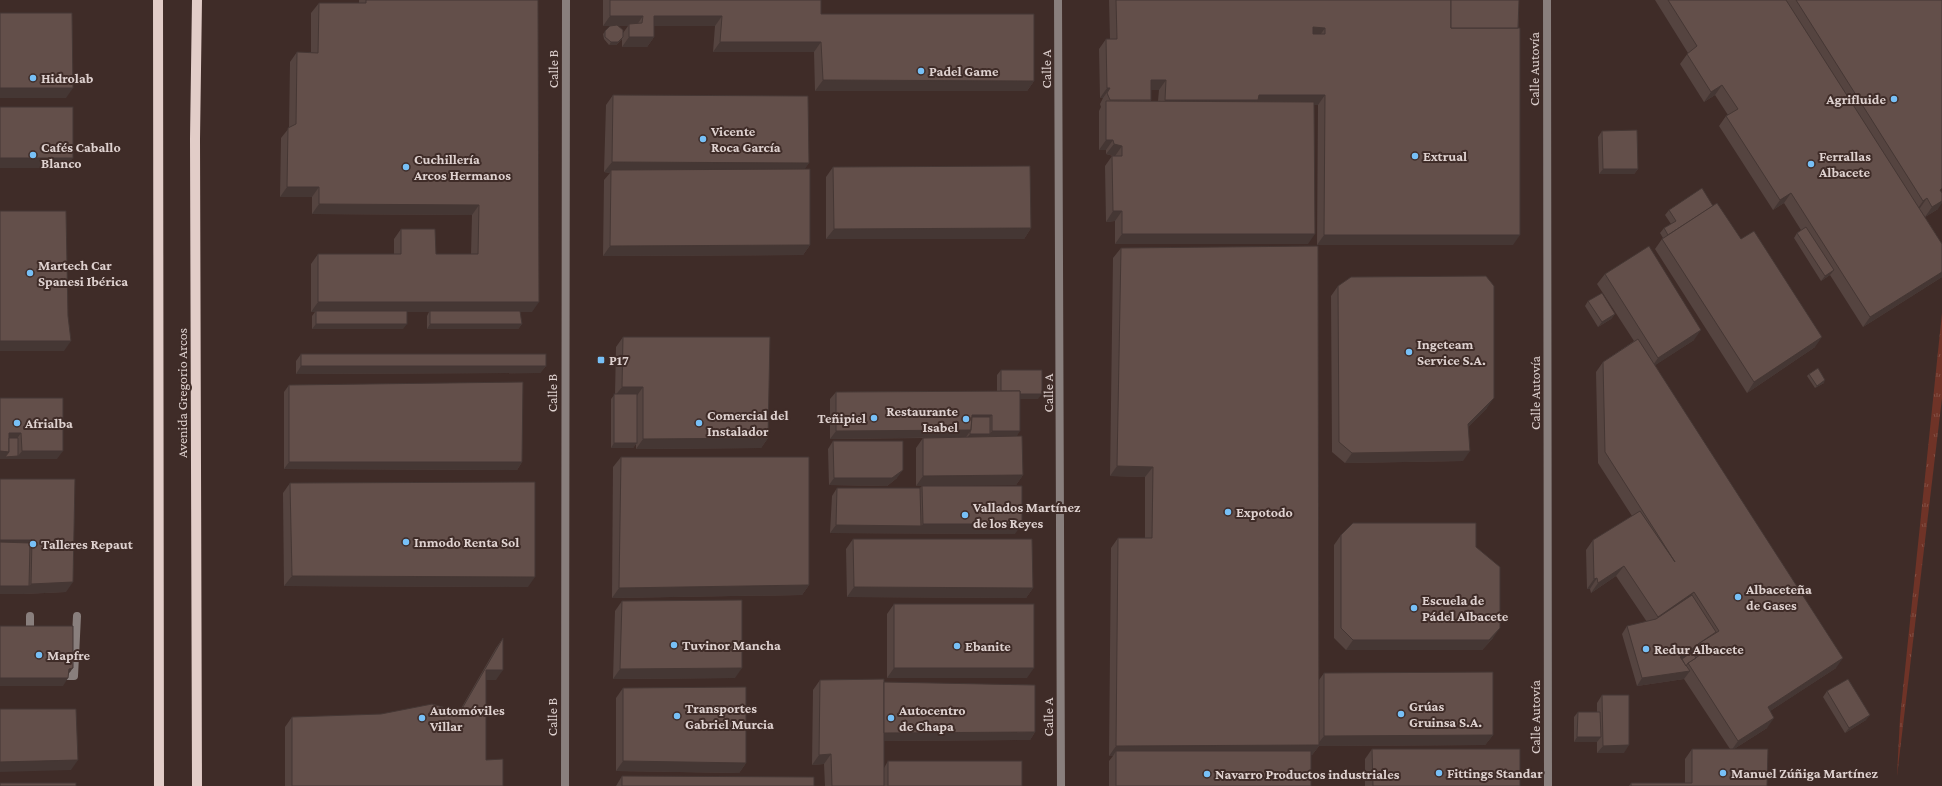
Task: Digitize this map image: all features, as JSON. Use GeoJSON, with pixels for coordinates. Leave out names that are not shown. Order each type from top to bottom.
{"type":"FeatureCollection","features":[{"type":"Feature","properties":{"kind":"main road","name":"Avenida Gregorio Arcos"},"geometry":{"type":"LineString","coordinates":[[158,0],[159,786]]}},
{"type":"Feature","properties":{"kind":"main road","name":"Avenida Gregorio Arcos"},"geometry":{"type":"LineString","coordinates":[[197,0],[195,154],[197,786]]}},
{"type":"Feature","properties":{"kind":"street","name":"Calle B"},"geometry":{"type":"LineString","coordinates":[[565,786],[566,0]]}},
{"type":"Feature","properties":{"kind":"street","name":"Calle A"},"geometry":{"type":"LineString","coordinates":[[1058,0],[1062,786]]}},
{"type":"Feature","properties":{"kind":"street","name":"Calle Autovía"},"geometry":{"type":"LineString","coordinates":[[1548,0],[1548,786]]}},
{"type":"Feature","properties":{"kind":"street"},"geometry":{"type":"LineString","coordinates":[[30,616],[30,634]]}},
{"type":"Feature","properties":{"kind":"street"},"geometry":{"type":"LineString","coordinates":[[67,676],[74,676],[77,616]]}},
{"type":"Feature","properties":{"kind":"green space"},"geometry":{"type":"Polygon","coordinates":[[[1942,313],[1942,398],[1897,776],[1900,718],[1942,313]]]}},
{"type":"Feature","properties":{"kind":"building","name":"Cuchillería Arcos Hermanos"},"geometry":{"type":"Polygon","coordinates":[[[366,0],[538,0],[539,302],[318,302],[318,254],[401,254],[401,229],[435,229],[436,254],[478,254],[479,205],[319,204],[319,187],[287,187],[288,128],[296,124],[297,52],[318,53],[319,3],[366,3],[366,0]]]}},
{"type":"Feature","properties":{"kind":"building"},"geometry":{"type":"Polygon","coordinates":[[[610,0],[821,0],[821,14],[1034,14],[1034,81],[823,80],[821,42],[720,42],[722,16],[654,16],[654,37],[629,37],[629,24],[642,23],[643,16],[610,16],[610,0]]]}},
{"type":"Feature","properties":{"kind":"building"},"geometry":{"type":"Polygon","coordinates":[[[1116,0],[1451,0],[1451,28],[1520,28],[1520,235],[1324,235],[1325,95],[1259,95],[1258,100],[1165,100],[1166,80],[1151,80],[1151,100],[1110,100],[1107,93],[1110,88],[1107,88],[1106,39],[1117,39],[1116,0]],[[1313,27],[1313,34],[1325,34],[1325,28],[1313,27]]]}},
{"type":"Feature","properties":{"kind":"building"},"geometry":{"type":"Polygon","coordinates":[[[1451,0],[1519,0],[1518,28],[1451,28],[1451,0]]]}},
{"type":"Feature","properties":{"kind":"building","name":"Ferrallas Albacete"},"geometry":{"type":"Polygon","coordinates":[[[1668,0],[1786,0],[1942,244],[1942,272],[1870,317],[1791,193],[1780,200],[1726,116],[1738,109],[1722,85],[1711,92],[1687,54],[1697,46],[1668,0]]]}},
{"type":"Feature","properties":{"kind":"building","name":"Agrifluide"},"geometry":{"type":"Polygon","coordinates":[[[1796,0],[1942,0],[1942,188],[1940,190],[1942,193],[1942,201],[1932,207],[1927,198],[1923,201],[1796,0]]]}},
{"type":"Feature","properties":{"kind":"building","name":"Hidrolab"},"geometry":{"type":"Polygon","coordinates":[[[0,13],[72,13],[73,88],[0,88],[0,13]]]}},
{"type":"Feature","properties":{"kind":"building"},"geometry":{"type":"Polygon","coordinates":[[[617,25],[623,30],[623,37],[618,42],[611,42],[605,37],[605,31],[610,26],[617,25]]]}},
{"type":"Feature","properties":{"kind":"building","name":"Vicente Roca García"},"geometry":{"type":"Polygon","coordinates":[[[613,95],[808,96],[809,163],[612,162],[613,95]]]}},
{"type":"Feature","properties":{"kind":"building"},"geometry":{"type":"Polygon","coordinates":[[[1106,101],[1314,102],[1315,234],[1122,234],[1122,211],[1113,211],[1112,156],[1122,156],[1122,146],[1114,144],[1113,140],[1106,140],[1106,101]]]}},
{"type":"Feature","properties":{"kind":"building","name":"Cafés Caballo Blanco"},"geometry":{"type":"Polygon","coordinates":[[[0,107],[73,107],[73,158],[0,158],[0,107]]]}},
{"type":"Feature","properties":{"kind":"building"},"geometry":{"type":"Polygon","coordinates":[[[1637,130],[1638,169],[1603,169],[1602,131],[1637,130]]]}},
{"type":"Feature","properties":{"kind":"building"},"geometry":{"type":"Polygon","coordinates":[[[1030,166],[1031,228],[834,229],[833,167],[1030,166]]]}},
{"type":"Feature","properties":{"kind":"building"},"geometry":{"type":"Polygon","coordinates":[[[810,169],[810,245],[610,246],[611,170],[810,169]]]}},
{"type":"Feature","properties":{"kind":"building"},"geometry":{"type":"Polygon","coordinates":[[[1702,188],[1713,206],[1668,235],[1664,228],[1676,221],[1669,210],[1702,188]]]}},
{"type":"Feature","properties":{"kind":"building"},"geometry":{"type":"Polygon","coordinates":[[[1717,203],[1741,239],[1754,231],[1822,337],[1754,382],[1662,239],[1717,203]]]}},
{"type":"Feature","properties":{"kind":"building","name":"Martech Car Spanesi Ibérica"},"geometry":{"type":"Polygon","coordinates":[[[0,211],[66,211],[68,316],[71,341],[0,341],[0,211]]]}},
{"type":"Feature","properties":{"kind":"building"},"geometry":{"type":"Polygon","coordinates":[[[1806,227],[1834,270],[1825,276],[1797,233],[1806,227]]]}},
{"type":"Feature","properties":{"kind":"building","name":"Expotodo"},"geometry":{"type":"Polygon","coordinates":[[[1318,246],[1319,745],[1116,746],[1118,538],[1152,538],[1153,467],[1117,466],[1121,248],[1318,246]]]}},
{"type":"Feature","properties":{"kind":"building"},"geometry":{"type":"Polygon","coordinates":[[[1649,246],[1701,330],[1658,358],[1605,274],[1649,246]]]}},
{"type":"Feature","properties":{"kind":"building","name":"Ingeteam Service S.A."},"geometry":{"type":"Polygon","coordinates":[[[1486,276],[1494,286],[1494,398],[1468,424],[1470,451],[1352,453],[1339,442],[1338,286],[1351,277],[1486,276]]]}},
{"type":"Feature","properties":{"kind":"building"},"geometry":{"type":"Polygon","coordinates":[[[1602,293],[1615,314],[1602,322],[1588,301],[1602,293]]]}},
{"type":"Feature","properties":{"kind":"building"},"geometry":{"type":"Polygon","coordinates":[[[316,311],[407,311],[407,324],[316,324],[316,311]]]}},
{"type":"Feature","properties":{"kind":"building"},"geometry":{"type":"Polygon","coordinates":[[[430,311],[520,311],[522,324],[430,324],[430,311]]]}},
{"type":"Feature","properties":{"kind":"building","name":"Comercial del Instalador"},"geometry":{"type":"Polygon","coordinates":[[[623,337],[770,337],[768,438],[643,439],[643,387],[622,387],[623,337]]]}},
{"type":"Feature","properties":{"kind":"building","name":"Albaceteña de Gases"},"geometry":{"type":"Polygon","coordinates":[[[1638,339],[1843,658],[1768,707],[1774,718],[1738,741],[1688,663],[1703,653],[1698,644],[1719,631],[1694,592],[1658,617],[1624,566],[1598,583],[1597,578],[1594,579],[1593,540],[1640,511],[1675,562],[1605,452],[1603,362],[1638,339]]]}},
{"type":"Feature","properties":{"kind":"building"},"geometry":{"type":"Polygon","coordinates":[[[301,354],[546,354],[546,366],[301,366],[301,354]]]}},
{"type":"Feature","properties":{"kind":"building"},"geometry":{"type":"Polygon","coordinates":[[[1818,368],[1825,380],[1817,386],[1809,374],[1818,368]]]}},
{"type":"Feature","properties":{"kind":"building"},"geometry":{"type":"Polygon","coordinates":[[[1001,370],[1042,370],[1042,394],[1020,394],[1020,391],[1001,391],[1001,370]]]}},
{"type":"Feature","properties":{"kind":"building"},"geometry":{"type":"Polygon","coordinates":[[[523,382],[522,462],[289,462],[289,385],[523,382]]]}},
{"type":"Feature","properties":{"kind":"building"},"geometry":{"type":"Polygon","coordinates":[[[1020,391],[1020,431],[992,431],[992,415],[972,415],[971,430],[836,431],[836,392],[1020,391]]]}},
{"type":"Feature","properties":{"kind":"building"},"geometry":{"type":"Polygon","coordinates":[[[614,394],[637,394],[637,443],[614,443],[614,394]]]}},
{"type":"Feature","properties":{"kind":"building"},"geometry":{"type":"Polygon","coordinates":[[[0,398],[63,398],[63,451],[22,451],[21,433],[9,433],[9,452],[0,451],[0,398]]]}},
{"type":"Feature","properties":{"kind":"building"},"geometry":{"type":"Polygon","coordinates":[[[972,417],[990,417],[990,434],[970,434],[972,417]]]}},
{"type":"Feature","properties":{"kind":"building"},"geometry":{"type":"Polygon","coordinates":[[[1022,436],[1023,475],[923,476],[923,438],[1022,436]]]}},
{"type":"Feature","properties":{"kind":"building"},"geometry":{"type":"Polygon","coordinates":[[[9,438],[18,438],[18,456],[5,457],[9,452],[9,438]]]}},
{"type":"Feature","properties":{"kind":"building"},"geometry":{"type":"Polygon","coordinates":[[[833,441],[903,441],[903,470],[892,478],[834,478],[833,441]]]}},
{"type":"Feature","properties":{"kind":"building"},"geometry":{"type":"Polygon","coordinates":[[[621,457],[809,457],[809,585],[619,588],[621,457]]]}},
{"type":"Feature","properties":{"kind":"building","name":"Talleres Repaut"},"geometry":{"type":"Polygon","coordinates":[[[0,479],[75,479],[73,582],[31,584],[32,540],[0,540],[0,479]]]}},
{"type":"Feature","properties":{"kind":"building","name":"Inmodo Renta Sol"},"geometry":{"type":"Polygon","coordinates":[[[535,482],[535,577],[292,576],[290,483],[535,482]]]}},
{"type":"Feature","properties":{"kind":"building","name":"Vallados Martínez de los Reyes"},"geometry":{"type":"Polygon","coordinates":[[[922,486],[1022,486],[1022,524],[923,524],[922,486]]]}},
{"type":"Feature","properties":{"kind":"building"},"geometry":{"type":"Polygon","coordinates":[[[837,488],[920,488],[921,526],[836,525],[837,488]]]}},
{"type":"Feature","properties":{"kind":"building","name":"Escuela de Pádel Albacete"},"geometry":{"type":"Polygon","coordinates":[[[1353,523],[1476,523],[1476,547],[1500,567],[1500,628],[1489,640],[1353,640],[1341,628],[1341,535],[1353,523]]]}},
{"type":"Feature","properties":{"kind":"building"},"geometry":{"type":"Polygon","coordinates":[[[853,539],[1032,539],[1033,588],[854,587],[853,539]]]}},
{"type":"Feature","properties":{"kind":"building"},"geometry":{"type":"Polygon","coordinates":[[[0,542],[30,543],[29,586],[0,586],[0,542]]]}},
{"type":"Feature","properties":{"kind":"building"},"geometry":{"type":"Polygon","coordinates":[[[1692,595],[1716,632],[1680,657],[1690,671],[1642,678],[1627,626],[1656,619],[1692,595]]]}},
{"type":"Feature","properties":{"kind":"building","name":"Tuvinor Mancha"},"geometry":{"type":"Polygon","coordinates":[[[742,600],[742,668],[620,669],[622,601],[742,600]]]}},
{"type":"Feature","properties":{"kind":"building","name":"Ebanite"},"geometry":{"type":"Polygon","coordinates":[[[894,604],[1034,604],[1034,668],[894,668],[894,604]]]}},
{"type":"Feature","properties":{"kind":"building","name":"Mapfre"},"geometry":{"type":"Polygon","coordinates":[[[0,626],[73,626],[73,668],[69,669],[68,678],[0,678],[0,626]]]}},
{"type":"Feature","properties":{"kind":"building","name":"Automóviles Villar"},"geometry":{"type":"Polygon","coordinates":[[[503,638],[503,670],[486,670],[486,760],[503,759],[503,786],[292,786],[292,717],[381,714],[432,704],[460,712],[503,638]]]}},
{"type":"Feature","properties":{"kind":"building"},"geometry":{"type":"Polygon","coordinates":[[[1692,652],[1696,658],[1686,666],[1682,659],[1692,652]]]}},
{"type":"Feature","properties":{"kind":"building","name":"Grúas Gruinsa S.A."},"geometry":{"type":"Polygon","coordinates":[[[1493,672],[1493,735],[1324,736],[1324,673],[1493,672]]]}},
{"type":"Feature","properties":{"kind":"building"},"geometry":{"type":"Polygon","coordinates":[[[884,679],[884,786],[832,786],[831,754],[819,755],[820,680],[884,679]]]}},
{"type":"Feature","properties":{"kind":"building"},"geometry":{"type":"Polygon","coordinates":[[[1848,679],[1870,715],[1849,728],[1827,691],[1848,679]]]}},
{"type":"Feature","properties":{"kind":"building"},"geometry":{"type":"Polygon","coordinates":[[[884,682],[1035,685],[1035,732],[884,733],[884,682]]]}},
{"type":"Feature","properties":{"kind":"building"},"geometry":{"type":"Polygon","coordinates":[[[746,687],[746,763],[623,761],[623,688],[746,687]]]}},
{"type":"Feature","properties":{"kind":"building"},"geometry":{"type":"Polygon","coordinates":[[[1602,695],[1629,695],[1629,745],[1603,746],[1602,695]]]}},
{"type":"Feature","properties":{"kind":"building"},"geometry":{"type":"Polygon","coordinates":[[[0,709],[76,709],[78,760],[0,762],[0,709]]]}},
{"type":"Feature","properties":{"kind":"building"},"geometry":{"type":"Polygon","coordinates":[[[1578,712],[1600,712],[1601,737],[1577,737],[1578,712]]]}},
{"type":"Feature","properties":{"kind":"building","name":"Fittings Standar"},"geometry":{"type":"Polygon","coordinates":[[[1372,749],[1520,749],[1520,786],[1373,786],[1372,749]]]}},
{"type":"Feature","properties":{"kind":"building","name":"Manuel Zúñiga Martínez"},"geometry":{"type":"Polygon","coordinates":[[[1692,749],[1768,749],[1767,786],[1631,786],[1631,783],[1692,783],[1692,749]]]}},
{"type":"Feature","properties":{"kind":"building","name":"Navarro Productos industriales"},"geometry":{"type":"Polygon","coordinates":[[[1116,751],[1311,751],[1311,786],[1116,786],[1116,751]]]}},
{"type":"Feature","properties":{"kind":"building"},"geometry":{"type":"Polygon","coordinates":[[[888,761],[1022,761],[1022,786],[888,786],[888,761]]]}},
{"type":"Feature","properties":{"kind":"building"},"geometry":{"type":"Polygon","coordinates":[[[622,776],[814,777],[814,786],[622,786],[622,776]]]}},
{"type":"Feature","properties":{"kind":"building"},"geometry":{"type":"Polygon","coordinates":[[[0,783],[76,783],[76,786],[0,786],[0,783]]]}},
{"type":"Feature","properties":{"kind":"place","name":"Padel Game"},"geometry":{"type":"Point","coordinates":[921,71]}},
{"type":"Feature","properties":{"kind":"place","name":"Hidrolab"},"geometry":{"type":"Point","coordinates":[33,78]}},
{"type":"Feature","properties":{"kind":"place","name":"Agrifluide"},"geometry":{"type":"Point","coordinates":[1894,99]}},
{"type":"Feature","properties":{"kind":"place","name":"Vicente Roca García"},"geometry":{"type":"Point","coordinates":[703,139]}},
{"type":"Feature","properties":{"kind":"place","name":"Cafés Caballo Blanco"},"geometry":{"type":"Point","coordinates":[33,155]}},
{"type":"Feature","properties":{"kind":"place","name":"Extrual"},"geometry":{"type":"Point","coordinates":[1415,156]}},
{"type":"Feature","properties":{"kind":"place","name":"Ferrallas Albacete"},"geometry":{"type":"Point","coordinates":[1811,164]}},
{"type":"Feature","properties":{"kind":"place","name":"Cuchillería Arcos Hermanos"},"geometry":{"type":"Point","coordinates":[406,167]}},
{"type":"Feature","properties":{"kind":"place","name":"Martech Car Spanesi Ibérica"},"geometry":{"type":"Point","coordinates":[30,273]}},
{"type":"Feature","properties":{"kind":"place","name":"Ingeteam Service S.A."},"geometry":{"type":"Point","coordinates":[1409,352]}},
{"type":"Feature","properties":{"kind":"place","name":"P17"},"geometry":{"type":"Point","coordinates":[601,360]}},
{"type":"Feature","properties":{"kind":"place","name":"Teñipiel"},"geometry":{"type":"Point","coordinates":[874,418]}},
{"type":"Feature","properties":{"kind":"place","name":"Restaurante Isabel"},"geometry":{"type":"Point","coordinates":[966,419]}},
{"type":"Feature","properties":{"kind":"place","name":"Afrialba"},"geometry":{"type":"Point","coordinates":[17,423]}},
{"type":"Feature","properties":{"kind":"place","name":"Comercial del Instalador"},"geometry":{"type":"Point","coordinates":[699,423]}},
{"type":"Feature","properties":{"kind":"place","name":"Expotodo"},"geometry":{"type":"Point","coordinates":[1228,512]}},
{"type":"Feature","properties":{"kind":"place","name":"Vallados Martínez de los Reyes"},"geometry":{"type":"Point","coordinates":[965,515]}},
{"type":"Feature","properties":{"kind":"place","name":"Inmodo Renta Sol"},"geometry":{"type":"Point","coordinates":[406,542]}},
{"type":"Feature","properties":{"kind":"place","name":"Talleres Repaut"},"geometry":{"type":"Point","coordinates":[33,544]}},
{"type":"Feature","properties":{"kind":"place","name":"Albaceteña de Gases"},"geometry":{"type":"Point","coordinates":[1738,597]}},
{"type":"Feature","properties":{"kind":"place","name":"Escuela de Pádel Albacete"},"geometry":{"type":"Point","coordinates":[1414,608]}},
{"type":"Feature","properties":{"kind":"place","name":"Tuvinor Mancha"},"geometry":{"type":"Point","coordinates":[674,645]}},
{"type":"Feature","properties":{"kind":"place","name":"Ebanite"},"geometry":{"type":"Point","coordinates":[957,646]}},
{"type":"Feature","properties":{"kind":"place","name":"Redur Albacete"},"geometry":{"type":"Point","coordinates":[1646,649]}},
{"type":"Feature","properties":{"kind":"place","name":"Mapfre"},"geometry":{"type":"Point","coordinates":[39,655]}},
{"type":"Feature","properties":{"kind":"place","name":"Grúas Gruinsa S.A."},"geometry":{"type":"Point","coordinates":[1401,714]}},
{"type":"Feature","properties":{"kind":"place","name":"Transportes Gabriel Murcia"},"geometry":{"type":"Point","coordinates":[677,716]}},
{"type":"Feature","properties":{"kind":"place","name":"Automóviles Villar"},"geometry":{"type":"Point","coordinates":[422,718]}},
{"type":"Feature","properties":{"kind":"place","name":"Autocentro de Chapa"},"geometry":{"type":"Point","coordinates":[891,718]}},
{"type":"Feature","properties":{"kind":"place","name":"Fittings Standar"},"geometry":{"type":"Point","coordinates":[1439,773]}},
{"type":"Feature","properties":{"kind":"place","name":"Manuel Zúñiga Martínez"},"geometry":{"type":"Point","coordinates":[1723,773]}},
{"type":"Feature","properties":{"kind":"place","name":"Navarro Productos industriales"},"geometry":{"type":"Point","coordinates":[1207,774]}}]}
